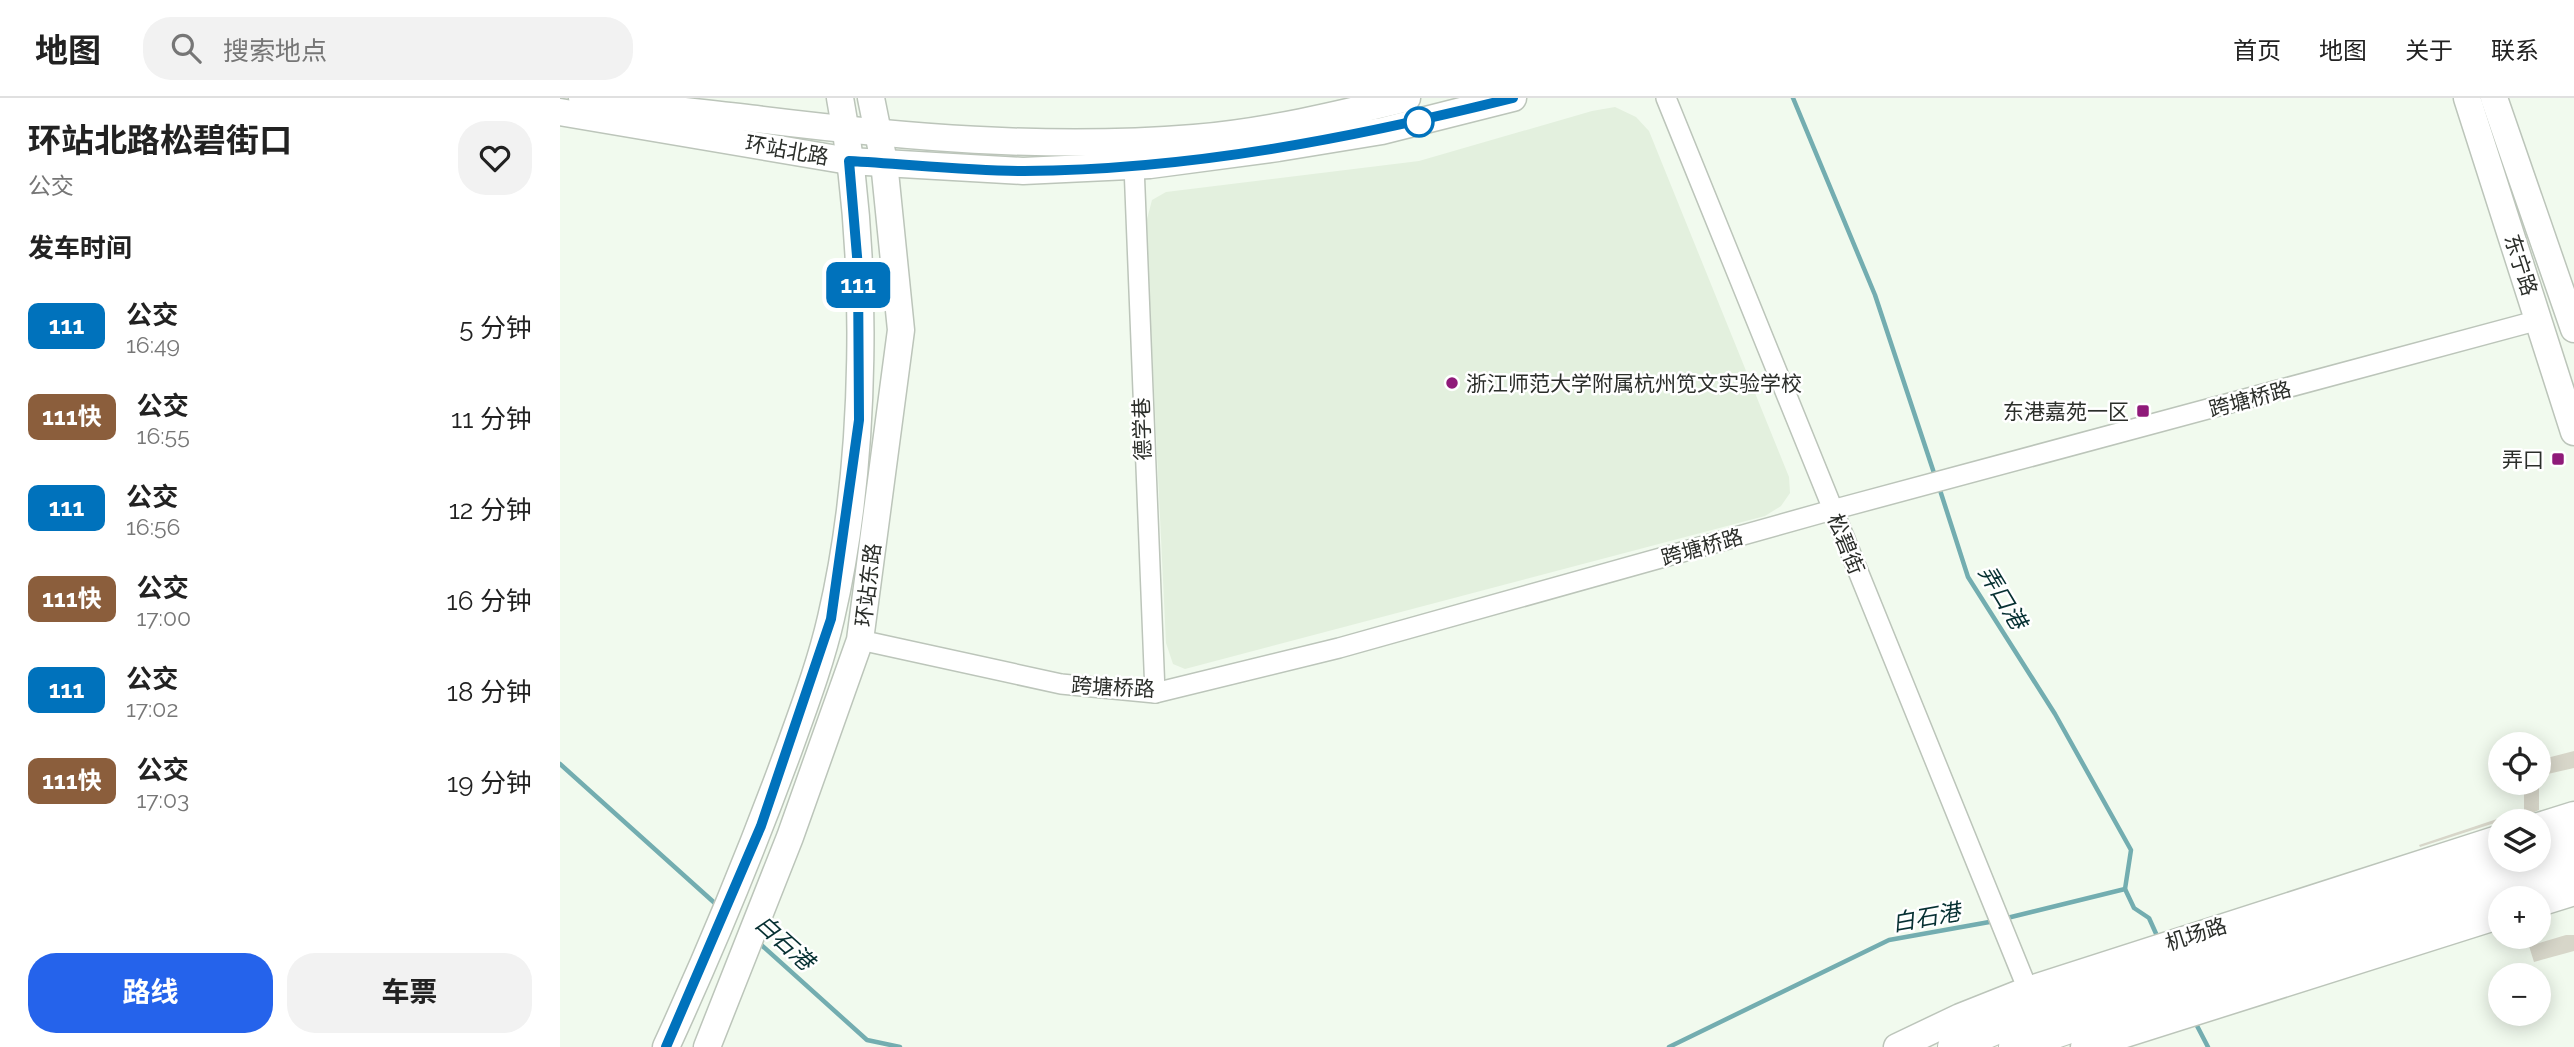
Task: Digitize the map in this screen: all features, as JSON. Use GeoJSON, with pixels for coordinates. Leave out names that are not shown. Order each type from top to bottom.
{"type":"FeatureCollection","features":[{"type":"Feature","properties":{"kind":"main road","name":"环站北路"},"geometry":{"type":"LineString","coordinates":[[582,98],[877,134],[986,143],[1088,144],[1196,138],[1320,119],[1407,98]]}},
{"type":"Feature","properties":{"kind":"main road","name":"环站东路"},"geometry":{"type":"LineString","coordinates":[[666,1047],[753,845],[798,724],[831,619],[847,524],[859,420],[858,268],[846,130],[840,98]]}},
{"type":"Feature","properties":{"kind":"main road","name":"环站东路"},"geometry":{"type":"LineString","coordinates":[[707,1047],[777,869],[860,640],[901,330],[884,162],[871,98]]}},
{"type":"Feature","properties":{"kind":"main road","name":"环站北路"},"geometry":{"type":"LineString","coordinates":[[560,112],[849,161],[1023,171],[1134,166],[1278,148],[1382,131],[1513,98]]}},
{"type":"Feature","properties":{"kind":"main road","name":"东宁路"},"geometry":{"type":"LineString","coordinates":[[2467,98],[2574,432]]}},
{"type":"Feature","properties":{"kind":"main road","name":"东宁路"},"geometry":{"type":"LineString","coordinates":[[2494,98],[2574,329]]}},
{"type":"Feature","properties":{"kind":"main road"},"geometry":{"type":"LineString","coordinates":[[2551,822],[2574,815]]}},
{"type":"Feature","properties":{"kind":"main road"},"geometry":{"type":"LineString","coordinates":[[2551,844],[2574,837]]}},
{"type":"Feature","properties":{"kind":"main road","name":"机场路"},"geometry":{"type":"LineString","coordinates":[[2204,971],[2488,844]]}},
{"type":"Feature","properties":{"kind":"main road","name":"机场路"},"geometry":{"type":"LineString","coordinates":[[2407,931],[2574,864]]}},
{"type":"Feature","properties":{"kind":"main road","name":"机场路"},"geometry":{"type":"LineString","coordinates":[[1953,1047],[2042,1010],[2134,993],[2204,971],[2488,865]]}},
{"type":"Feature","properties":{"kind":"main road"},"geometry":{"type":"LineString","coordinates":[[2551,899],[2574,892]]}},
{"type":"Feature","properties":{"kind":"main road","name":"机场路"},"geometry":{"type":"LineString","coordinates":[[2014,1047],[2080,1040],[2134,993],[2204,971],[2488,917]]}},
{"type":"Feature","properties":{"kind":"main road","name":"机场路"},"geometry":{"type":"LineString","coordinates":[[1897,1047],[1960,1017],[2024,979],[2134,993]]}},
{"type":"Feature","properties":{"kind":"street","name":"松碧街"},"geometry":{"type":"LineString","coordinates":[[1666,98],[1985,889],[2024,979]]}},
{"type":"Feature","properties":{"kind":"street","name":"德学巷"},"geometry":{"type":"LineString","coordinates":[[1134,166],[1155,693]]}},
{"type":"Feature","properties":{"kind":"street","name":"跨塘桥路"},"geometry":{"type":"LineString","coordinates":[[860,640],[1061,684],[1155,693],[1339,648],[1832,510],[2539,320]]}},
{"type":"Feature","properties":{"kind":"shaded area","name":"浙江师范大学附属杭州笕文实验学校"},"geometry":{"type":"Polygon","coordinates":[[[1615,107],[1636,117],[1649,131],[1789,477],[1790,493],[1781,506],[1765,516],[1185,669],[1173,664],[1166,643],[1146,223],[1152,200],[1166,192],[1419,161],[1592,111],[1615,107]]]}},
{"type":"Feature","properties":{"kind":"building"},"geometry":{"type":"Polygon","coordinates":[[[2574,751],[2574,768],[2551,773],[2551,757],[2574,751]]]}},
{"type":"Feature","properties":{"kind":"building"},"geometry":{"type":"Polygon","coordinates":[[[2524,795],[2539,795],[2539,809],[2524,809],[2524,795]]]}},
{"type":"Feature","properties":{"kind":"building"},"geometry":{"type":"Polygon","coordinates":[[[2488,822],[2488,825],[2420,847],[2419,845],[2488,822]]]}},
{"type":"Feature","properties":{"kind":"building"},"geometry":{"type":"Polygon","coordinates":[[[2574,935],[2574,951],[2534,962],[2530,949],[2551,949],[2551,939],[2574,935]]]}},
{"type":"Feature","properties":{"kind":"waterway","name":"弄口港"},"geometry":{"type":"LineString","coordinates":[[1793,98],[1875,295],[1935,476]]}},
{"type":"Feature","properties":{"kind":"waterway","name":"弄口港"},"geometry":{"type":"LineString","coordinates":[[1939,487],[1968,577],[2055,714],[2131,850],[2125,889],[2134,908],[2149,918],[2158,938]]}},
{"type":"Feature","properties":{"kind":"waterway","name":"白石港"},"geometry":{"type":"LineString","coordinates":[[560,764],[718,906]]}},
{"type":"Feature","properties":{"kind":"waterway","name":"白石港"},"geometry":{"type":"LineString","coordinates":[[2003,919],[2125,889]]}},
{"type":"Feature","properties":{"kind":"waterway","name":"白石港"},"geometry":{"type":"LineString","coordinates":[[1669,1047],[1889,940],[1995,921]]}},
{"type":"Feature","properties":{"kind":"waterway","name":"白石港"},"geometry":{"type":"LineString","coordinates":[[758,942],[867,1040],[900,1047]]}},
{"type":"Feature","properties":{"kind":"waterway","name":"弄口港"},"geometry":{"type":"LineString","coordinates":[[2194,1020],[2208,1047]]}},
{"type":"Feature","properties":{"kind":"bus line","name":"111"},"geometry":{"type":"LineString","coordinates":[[666,1047],[761,826],[798,724],[831,619],[847,524],[859,420],[858,268],[849,161],[1023,171],[1150,165],[1382,131],[1513,98]]}},
{"type":"Feature","properties":{"kind":"place","name":"浙江师范大学附属杭州笕文实验学校"},"geometry":{"type":"Point","coordinates":[1452,383]}},
{"type":"Feature","properties":{"kind":"place","name":"东港嘉苑一区"},"geometry":{"type":"Point","coordinates":[2143,411]}},
{"type":"Feature","properties":{"kind":"place","name":"弄口"},"geometry":{"type":"Point","coordinates":[2558,459]}}]}
